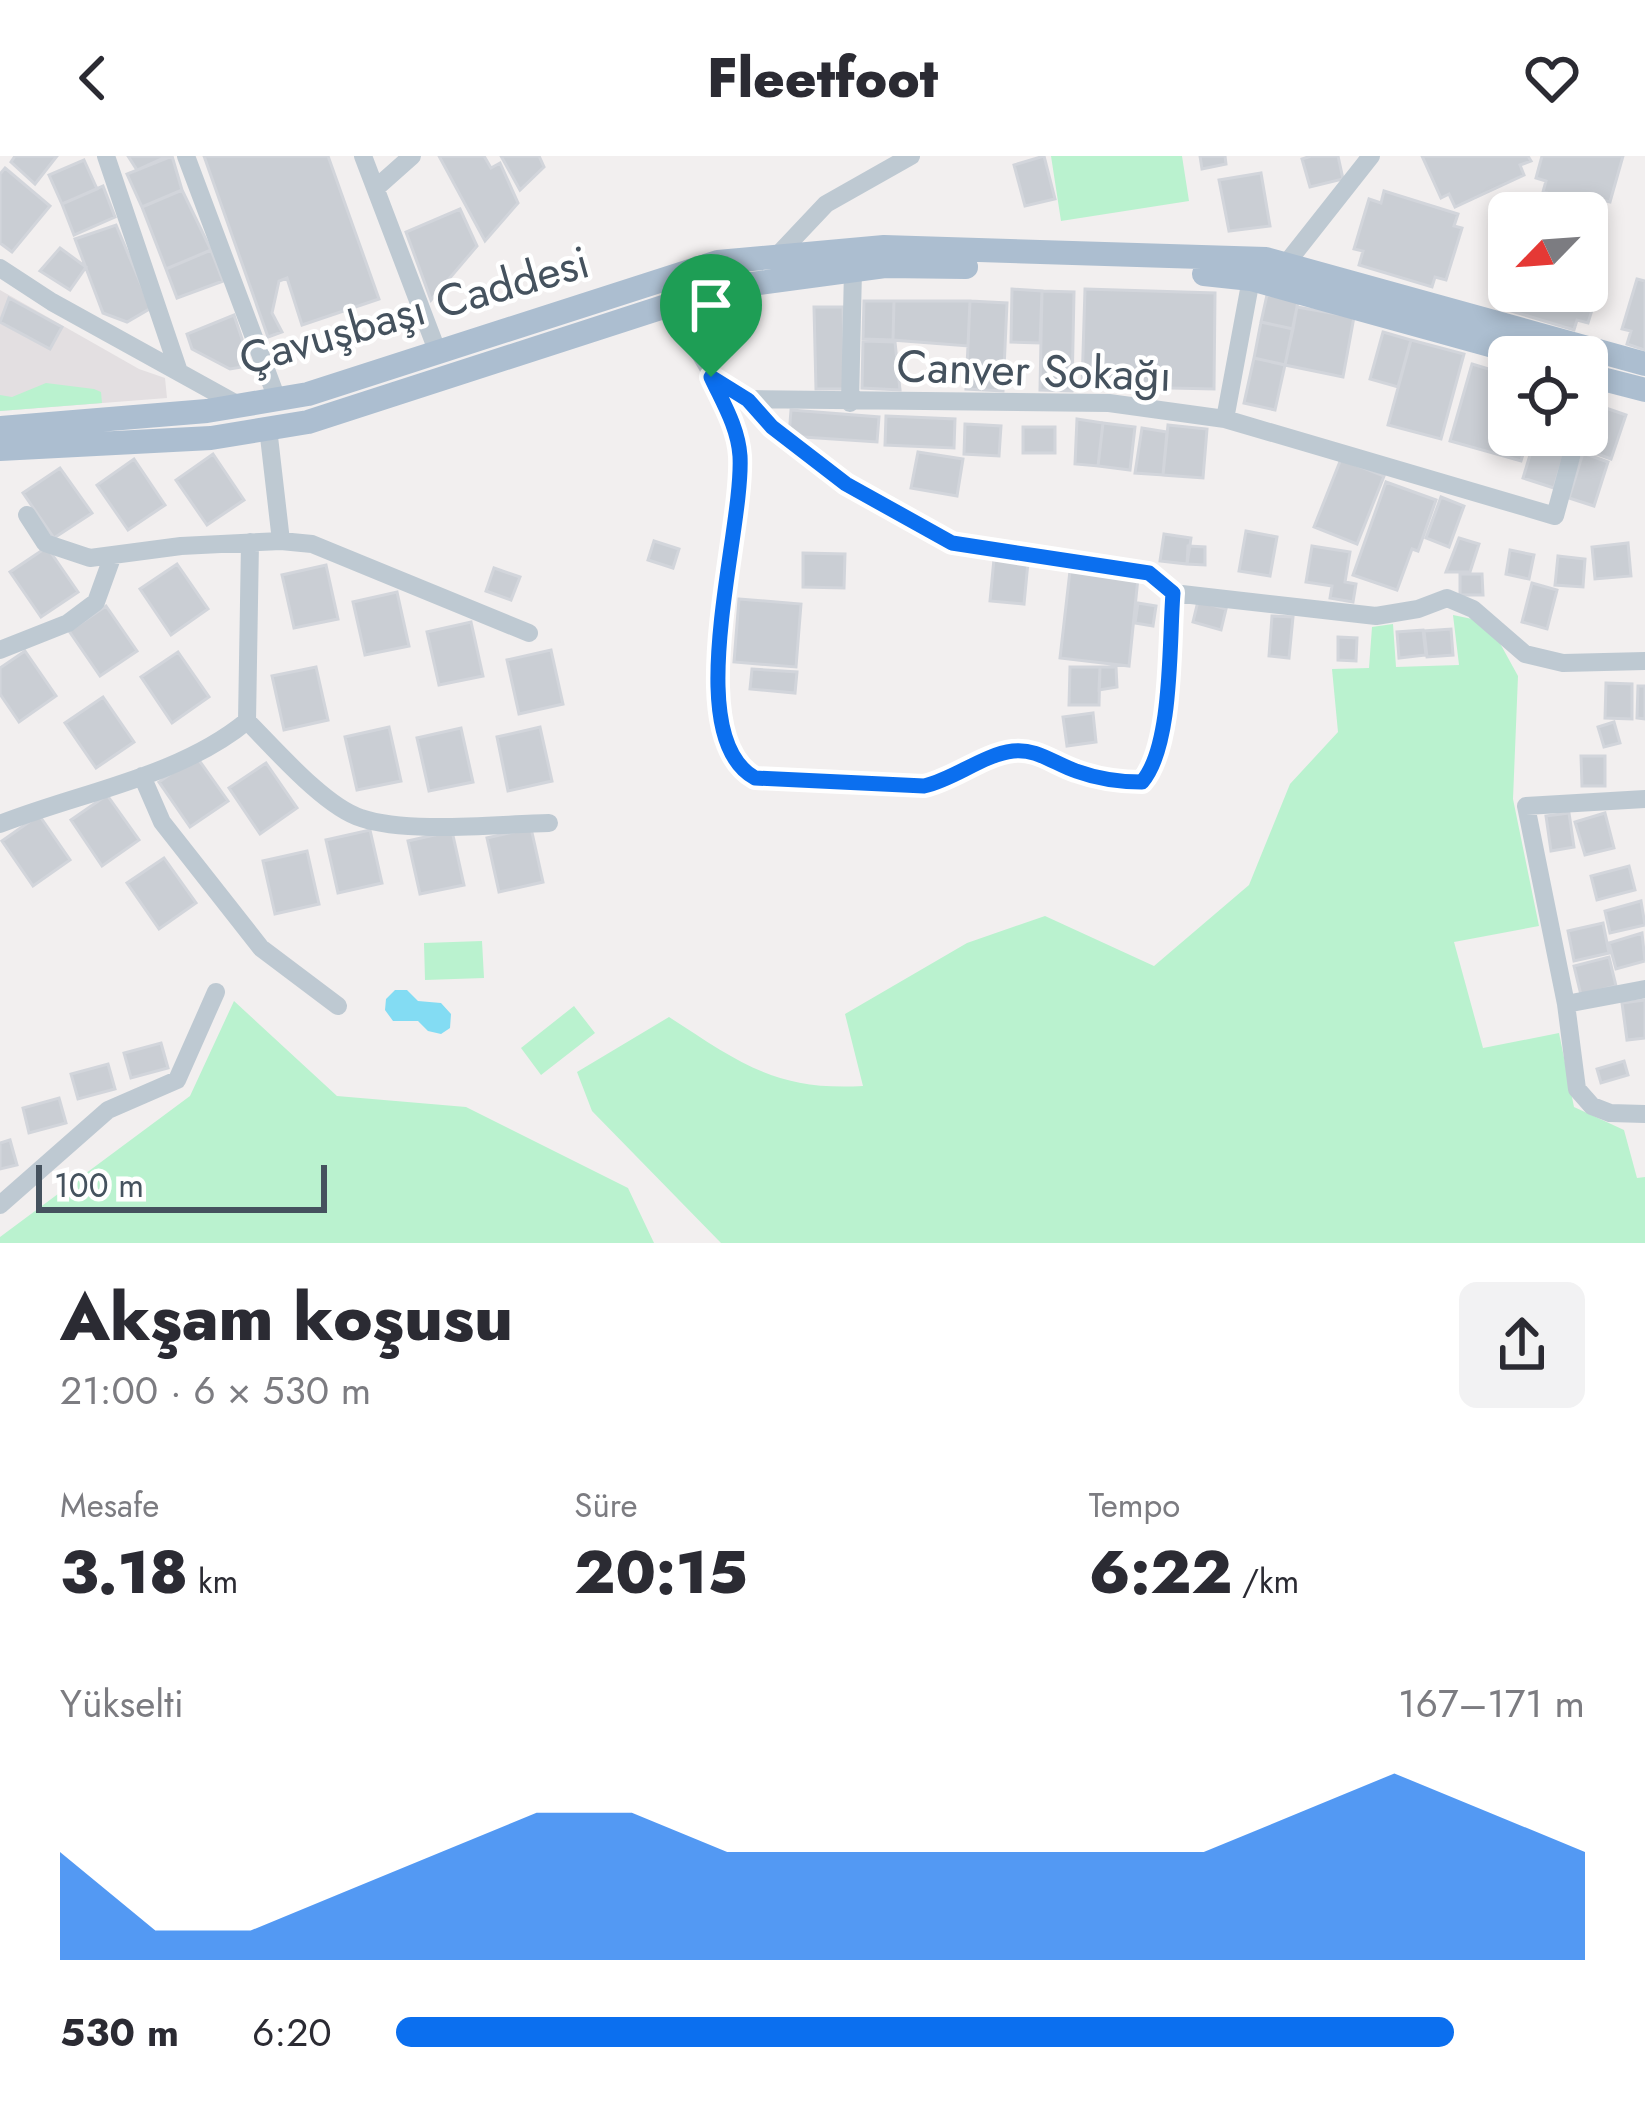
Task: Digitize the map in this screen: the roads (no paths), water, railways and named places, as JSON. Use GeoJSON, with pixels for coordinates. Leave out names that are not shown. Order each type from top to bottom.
{"type":"FeatureCollection","features":[{"type":"Feature","properties":{"kind":"main road","name":"Çavuşbaşı Caddesi"},"geometry":{"type":"LineString","coordinates":[[0,449],[212,438],[326,417],[776,268],[884,248],[1266,259],[1645,364]]}},
{"type":"Feature","properties":{"kind":"main road","name":"Çavuşbaşı Caddesi"},"geometry":{"type":"LineString","coordinates":[[0,428],[308,394],[718,262],[853,270],[945,267],[1231,275],[1488,345]]}},
{"type":"Feature","properties":{"kind":"main road"},"geometry":{"type":"LineString","coordinates":[[1608,386],[1645,390]]}},
{"type":"Feature","properties":{"kind":"street"},"geometry":{"type":"LineString","coordinates":[[106,156],[178,369]]}},
{"type":"Feature","properties":{"kind":"street"},"geometry":{"type":"LineString","coordinates":[[187,156],[277,399]]}},
{"type":"Feature","properties":{"kind":"street"},"geometry":{"type":"LineString","coordinates":[[363,156],[438,353]]}},
{"type":"Feature","properties":{"kind":"street"},"geometry":{"type":"LineString","coordinates":[[376,188],[412,156]]}},
{"type":"Feature","properties":{"kind":"street"},"geometry":{"type":"LineString","coordinates":[[776,268],[826,204],[911,156]]}},
{"type":"Feature","properties":{"kind":"street"},"geometry":{"type":"LineString","coordinates":[[1285,265],[1371,156]]}},
{"type":"Feature","properties":{"kind":"street","name":"Çavuşbaşı Caddesi"},"geometry":{"type":"LineString","coordinates":[[1251,279],[1285,265]]}},
{"type":"Feature","properties":{"kind":"street"},"geometry":{"type":"LineString","coordinates":[[0,268],[52,302],[240,405],[260,430]]}},
{"type":"Feature","properties":{"kind":"street"},"geometry":{"type":"LineString","coordinates":[[850,403],[853,270]]}},
{"type":"Feature","properties":{"kind":"street"},"geometry":{"type":"LineString","coordinates":[[1225,419],[1251,279]]}},
{"type":"Feature","properties":{"kind":"street"},"geometry":{"type":"LineString","coordinates":[[670,306],[735,426],[740,456],[719,656],[719,722],[728,751],[755,778],[924,786],[947,781],[1009,751],[1023,751],[1073,771],[1117,782],[1142,782],[1155,763],[1161,732],[1173,593]]}},
{"type":"Feature","properties":{"kind":"street"},"geometry":{"type":"LineString","coordinates":[[711,377],[748,400],[772,427],[846,484],[952,543],[1149,573],[1173,593],[1376,616],[1447,598],[1474,609],[1525,654],[1563,663],[1645,661]]}},
{"type":"Feature","properties":{"kind":"street","name":"Canver Sokağı"},"geometry":{"type":"LineString","coordinates":[[748,400],[1109,403],[1225,419],[1555,516],[1571,456]]}},
{"type":"Feature","properties":{"kind":"street","name":"Çavuşbaşı Caddesi"},"geometry":{"type":"LineString","coordinates":[[260,430],[281,541]]}},
{"type":"Feature","properties":{"kind":"street"},"geometry":{"type":"LineString","coordinates":[[27,515],[45,543],[90,558],[250,542],[312,544],[529,633]]}},
{"type":"Feature","properties":{"kind":"street"},"geometry":{"type":"LineString","coordinates":[[250,542],[247,721],[310,783],[359,818],[434,827],[549,823]]}},
{"type":"Feature","properties":{"kind":"street"},"geometry":{"type":"LineString","coordinates":[[0,650],[68,623],[96,602],[113,555]]}},
{"type":"Feature","properties":{"kind":"street"},"geometry":{"type":"LineString","coordinates":[[0,824],[142,776],[220,743],[247,721]]}},
{"type":"Feature","properties":{"kind":"street"},"geometry":{"type":"LineString","coordinates":[[142,776],[162,822],[262,948],[338,1006]]}},
{"type":"Feature","properties":{"kind":"street"},"geometry":{"type":"LineString","coordinates":[[1644,804],[1526,806],[1566,1004],[1577,1089],[1592,1106],[1610,1114],[1645,1114]]}},
{"type":"Feature","properties":{"kind":"street"},"geometry":{"type":"LineString","coordinates":[[1566,1004],[1645,989]]}},
{"type":"Feature","properties":{"kind":"street"},"geometry":{"type":"LineString","coordinates":[[0,1205],[108,1109],[177,1080],[216,992]]}},
{"type":"Feature","properties":{"kind":"water"},"geometry":{"type":"Polygon","coordinates":[[[395,990],[407,990],[418,1001],[441,1003],[451,1014],[450,1028],[441,1034],[428,1031],[418,1021],[393,1021],[385,1010],[386,999],[395,990]]]}}]}
